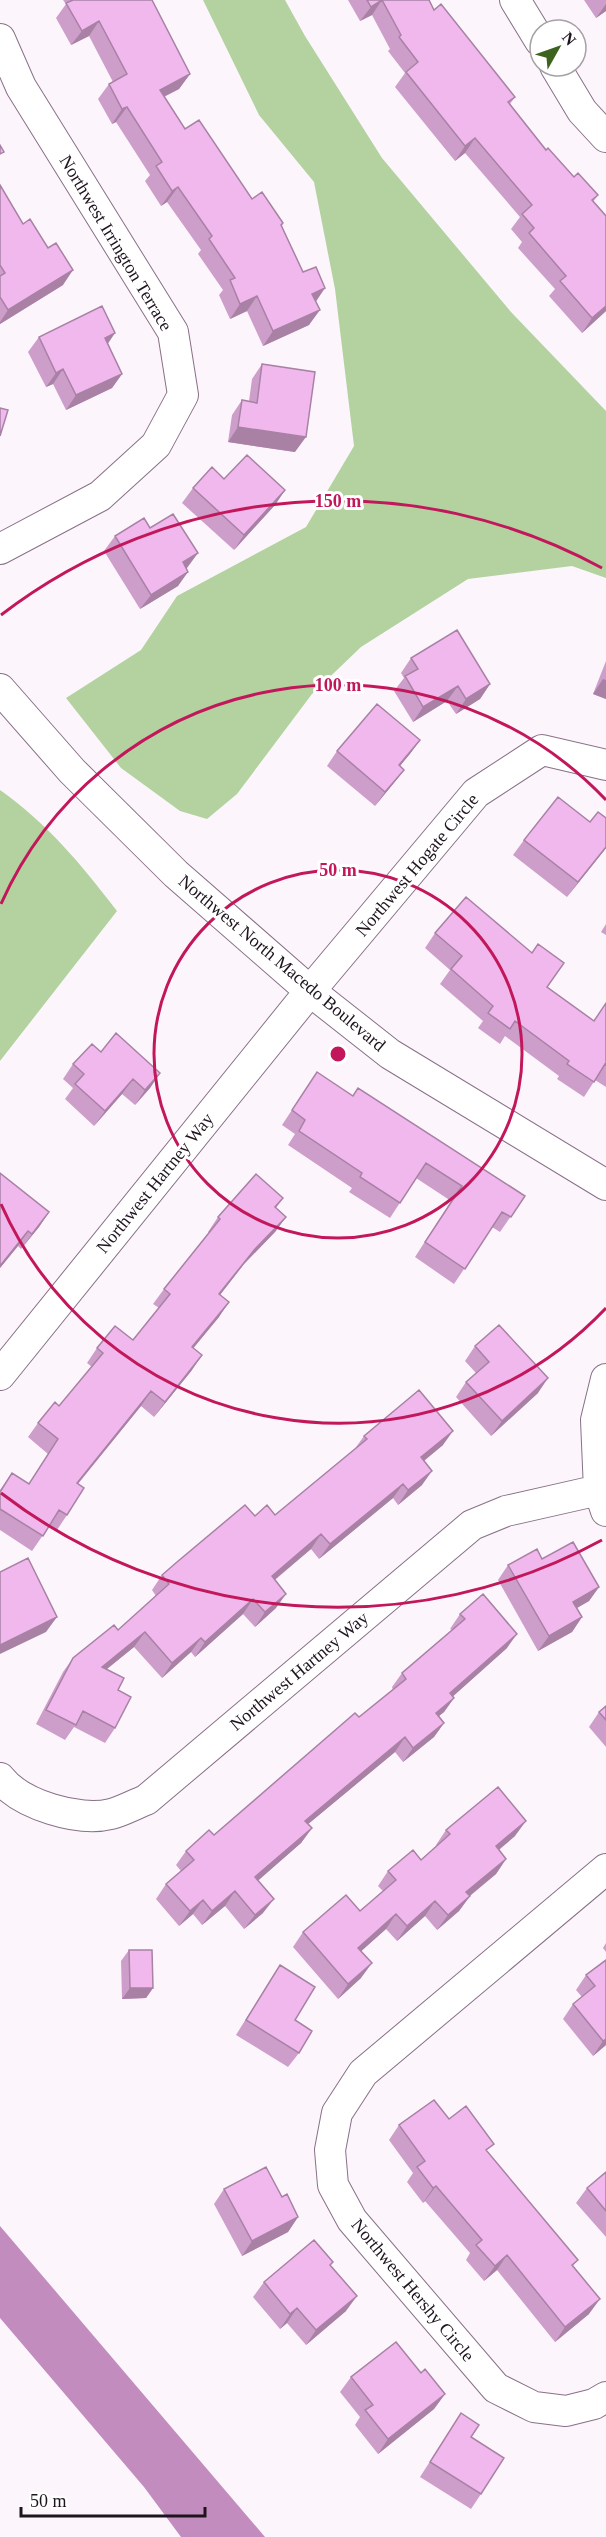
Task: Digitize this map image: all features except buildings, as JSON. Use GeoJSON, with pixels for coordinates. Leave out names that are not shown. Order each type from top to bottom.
{"type":"FeatureCollection","features":[{"type":"Feature","properties":{"kind":"street"},"geometry":{"type":"LineString","coordinates":[[515,0],[528,21]]}},
{"type":"Feature","properties":{"kind":"street","name":"Northwest Irrington Terrace"},"geometry":{"type":"LineString","coordinates":[[0,39],[21,87],[173,332],[183,395],[156,445],[100,496],[0,549]]}},
{"type":"Feature","properties":{"kind":"street"},"geometry":{"type":"LineString","coordinates":[[562,78],[582,111],[606,137]]}},
{"type":"Feature","properties":{"kind":"street","name":"Northwest North Macedo Boulevard"},"geometry":{"type":"LineString","coordinates":[[0,689],[72,771],[176,874],[310,991],[390,1054],[606,1185]]}},
{"type":"Feature","properties":{"kind":"street","name":"Northwest Hogate Circle"},"geometry":{"type":"LineString","coordinates":[[310,991],[476,793],[542,750],[606,765]]}},
{"type":"Feature","properties":{"kind":"street","name":"Northwest Hartney Way"},"geometry":{"type":"LineString","coordinates":[[0,1375],[310,991]]}},
{"type":"Feature","properties":{"kind":"street"},"geometry":{"type":"LineString","coordinates":[[602,1500],[596,1420],[606,1379]]}},
{"type":"Feature","properties":{"kind":"street","name":"Northwest Hartney Way"},"geometry":{"type":"LineString","coordinates":[[0,1779],[37,1804],[67,1815],[110,1815],[146,1800],[472,1525],[506,1511],[602,1500]]}},
{"type":"Feature","properties":{"kind":"street","name":"Northwest Hershy Circle"},"geometry":{"type":"LineString","coordinates":[[606,1869],[363,2073],[337,2113],[330,2150],[333,2185],[352,2220],[496,2388],[534,2407],[566,2411],[594,2404],[606,2397]]}},
{"type":"Feature","properties":{"kind":"green space"},"geometry":{"type":"Polygon","coordinates":[[[203,0],[285,0],[382,158],[511,312],[606,411],[606,578],[572,566],[468,579],[361,647],[312,694],[237,794],[207,819],[180,811],[121,768],[66,698],[141,650],[177,596],[306,527],[354,446],[335,289],[314,182],[259,115],[203,0]]]}},
{"type":"Feature","properties":{"kind":"green space"},"geometry":{"type":"Polygon","coordinates":[[[0,790],[49,831],[117,911],[0,1061],[0,790]]]}},
{"type":"Feature","properties":{"kind":"shaded area"},"geometry":{"type":"Polygon","coordinates":[[[0,2226],[265,2537],[181,2537],[144,2487],[0,2318],[0,2226]]]}}]}
